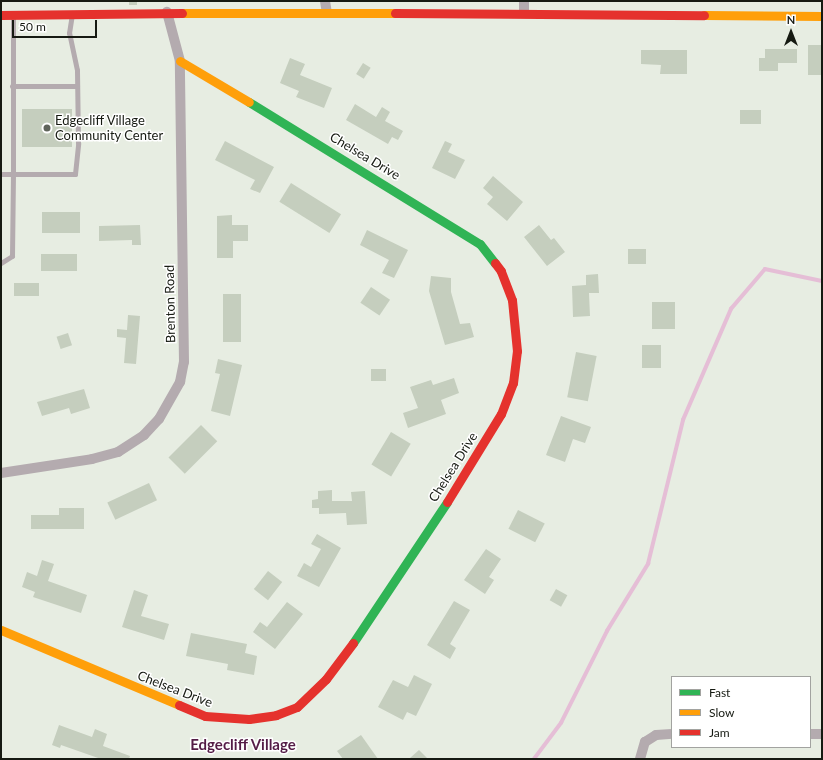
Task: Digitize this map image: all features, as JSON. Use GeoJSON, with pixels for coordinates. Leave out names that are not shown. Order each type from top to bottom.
{"type":"FeatureCollection","features":[{"type":"Feature","properties":{"kind":"street"},"geometry":{"type":"LineString","coordinates":[[324,1],[327,13]]}},
{"type":"Feature","properties":{"kind":"street"},"geometry":{"type":"LineString","coordinates":[[524,1],[524,12]]}},
{"type":"Feature","properties":{"kind":"street"},"geometry":{"type":"LineString","coordinates":[[1,15],[73,12],[524,12],[822,16]]}},
{"type":"Feature","properties":{"kind":"street","name":"Brenton Road"},"geometry":{"type":"LineString","coordinates":[[1,473],[92,459],[118,452],[144,435],[159,419],[180,382],[184,362],[180,61],[167,12]]}},
{"type":"Feature","properties":{"kind":"street","name":"Chelsea Drive"},"geometry":{"type":"LineString","coordinates":[[1,630],[205,716],[249,719],[276,715],[297,707],[326,679],[355,641],[465,475],[501,414],[513,382],[517,351],[512,300],[501,271],[480,244],[344,158],[180,61]]}},
{"type":"Feature","properties":{"kind":"street"},"geometry":{"type":"LineString","coordinates":[[640,759],[645,742],[656,734],[671,734]]}},
{"type":"Feature","properties":{"kind":"street"},"geometry":{"type":"LineString","coordinates":[[811,734],[822,734]]}},
{"type":"Feature","properties":{"kind":"lane"},"geometry":{"type":"LineString","coordinates":[[1,174],[75,174],[78,143],[77,70],[69,33],[73,12]]}},
{"type":"Feature","properties":{"kind":"lane"},"geometry":{"type":"LineString","coordinates":[[1,263],[12,256],[13,14]]}},
{"type":"Feature","properties":{"kind":"lane"},"geometry":{"type":"LineString","coordinates":[[12,86],[77,86]]}},
{"type":"Feature","properties":{"kind":"building"},"geometry":{"type":"Polygon","coordinates":[[[129,1],[137,1],[137,5],[129,5],[129,1]]]}},
{"type":"Feature","properties":{"kind":"building"},"geometry":{"type":"Polygon","coordinates":[[[808,45],[822,45],[822,75],[808,75],[808,45]]]}},
{"type":"Feature","properties":{"kind":"building"},"geometry":{"type":"Polygon","coordinates":[[[765,49],[797,49],[797,63],[778,63],[778,71],[759,71],[759,58],[765,58],[765,49]]]}},
{"type":"Feature","properties":{"kind":"building"},"geometry":{"type":"Polygon","coordinates":[[[641,50],[687,50],[687,74],[660,74],[661,65],[641,64],[641,50]]]}},
{"type":"Feature","properties":{"kind":"building"},"geometry":{"type":"Polygon","coordinates":[[[290,58],[305,64],[300,75],[332,88],[324,108],[296,97],[299,91],[280,83],[290,58]]]}},
{"type":"Feature","properties":{"kind":"building"},"geometry":{"type":"Polygon","coordinates":[[[363,63],[371,68],[364,79],[356,74],[363,63]]]}},
{"type":"Feature","properties":{"kind":"building"},"geometry":{"type":"Polygon","coordinates":[[[355,104],[376,117],[382,107],[390,112],[385,121],[403,131],[398,140],[392,137],[388,144],[346,120],[355,104]]]}},
{"type":"Feature","properties":{"kind":"building","name":"Edgecliff Village Community Center"},"geometry":{"type":"Polygon","coordinates":[[[22,109],[72,109],[72,147],[22,147],[22,109]]]}},
{"type":"Feature","properties":{"kind":"building"},"geometry":{"type":"Polygon","coordinates":[[[740,110],[761,110],[761,124],[740,124],[740,110]]]}},
{"type":"Feature","properties":{"kind":"building"},"geometry":{"type":"Polygon","coordinates":[[[225,141],[274,167],[260,193],[250,189],[255,180],[215,160],[225,141]]]}},
{"type":"Feature","properties":{"kind":"building"},"geometry":{"type":"Polygon","coordinates":[[[445,141],[452,144],[448,152],[465,160],[455,179],[432,168],[445,141]]]}},
{"type":"Feature","properties":{"kind":"building"},"geometry":{"type":"Polygon","coordinates":[[[493,176],[523,202],[507,221],[487,204],[493,197],[483,188],[493,176]]]}},
{"type":"Feature","properties":{"kind":"building"},"geometry":{"type":"Polygon","coordinates":[[[291,183],[341,214],[329,233],[279,202],[291,183]]]}},
{"type":"Feature","properties":{"kind":"building"},"geometry":{"type":"Polygon","coordinates":[[[42,212],[80,212],[80,233],[42,233],[42,212]]]}},
{"type":"Feature","properties":{"kind":"building"},"geometry":{"type":"Polygon","coordinates":[[[232,215],[232,225],[248,225],[248,241],[233,241],[233,258],[217,258],[217,216],[232,215]]]}},
{"type":"Feature","properties":{"kind":"building"},"geometry":{"type":"Polygon","coordinates":[[[140,225],[141,245],[132,245],[132,240],[99,241],[99,226],[140,225]]]}},
{"type":"Feature","properties":{"kind":"building"},"geometry":{"type":"Polygon","coordinates":[[[539,225],[551,240],[554,238],[565,252],[547,266],[524,237],[539,225]]]}},
{"type":"Feature","properties":{"kind":"building"},"geometry":{"type":"Polygon","coordinates":[[[367,230],[408,250],[394,278],[382,273],[389,260],[360,245],[367,230]]]}},
{"type":"Feature","properties":{"kind":"building"},"geometry":{"type":"Polygon","coordinates":[[[628,249],[646,249],[646,264],[628,264],[628,249]]]}},
{"type":"Feature","properties":{"kind":"building"},"geometry":{"type":"Polygon","coordinates":[[[41,254],[77,254],[77,271],[41,271],[41,254]]]}},
{"type":"Feature","properties":{"kind":"building"},"geometry":{"type":"Polygon","coordinates":[[[598,274],[599,293],[589,293],[590,316],[573,317],[572,286],[586,285],[586,275],[598,274]]]}},
{"type":"Feature","properties":{"kind":"building"},"geometry":{"type":"Polygon","coordinates":[[[431,276],[451,278],[451,292],[460,324],[470,323],[474,337],[445,345],[429,291],[431,276]]]}},
{"type":"Feature","properties":{"kind":"building"},"geometry":{"type":"Polygon","coordinates":[[[14,283],[39,283],[39,296],[14,296],[14,283]]]}},
{"type":"Feature","properties":{"kind":"building"},"geometry":{"type":"Polygon","coordinates":[[[371,287],[390,300],[379,316],[360,303],[371,287]]]}},
{"type":"Feature","properties":{"kind":"building"},"geometry":{"type":"Polygon","coordinates":[[[223,294],[241,294],[241,342],[223,342],[223,294]]]}},
{"type":"Feature","properties":{"kind":"building"},"geometry":{"type":"Polygon","coordinates":[[[652,302],[675,302],[675,329],[652,329],[652,302]]]}},
{"type":"Feature","properties":{"kind":"building"},"geometry":{"type":"Polygon","coordinates":[[[128,315],[140,316],[136,364],[124,363],[126,338],[117,337],[117,329],[127,330],[128,315]]]}},
{"type":"Feature","properties":{"kind":"building"},"geometry":{"type":"Polygon","coordinates":[[[68,333],[72,345],[61,349],[57,337],[68,333]]]}},
{"type":"Feature","properties":{"kind":"building"},"geometry":{"type":"Polygon","coordinates":[[[642,345],[661,345],[661,368],[642,368],[642,345]]]}},
{"type":"Feature","properties":{"kind":"building"},"geometry":{"type":"Polygon","coordinates":[[[576,352],[597,356],[588,401],[567,397],[576,352]]]}},
{"type":"Feature","properties":{"kind":"building"},"geometry":{"type":"Polygon","coordinates":[[[218,359],[242,365],[230,416],[211,411],[220,374],[215,373],[218,359]]]}},
{"type":"Feature","properties":{"kind":"building"},"geometry":{"type":"Polygon","coordinates":[[[371,369],[386,369],[386,381],[371,381],[371,369]]]}},
{"type":"Feature","properties":{"kind":"building"},"geometry":{"type":"Polygon","coordinates":[[[454,378],[459,393],[441,400],[446,414],[408,428],[403,413],[418,408],[410,387],[431,380],[433,385],[454,378]]]}},
{"type":"Feature","properties":{"kind":"building"},"geometry":{"type":"Polygon","coordinates":[[[84,389],[90,408],[71,414],[69,408],[42,416],[37,402],[84,389]]]}},
{"type":"Feature","properties":{"kind":"building"},"geometry":{"type":"Polygon","coordinates":[[[561,416],[591,427],[585,443],[573,439],[565,462],[546,455],[561,416]]]}},
{"type":"Feature","properties":{"kind":"building"},"geometry":{"type":"Polygon","coordinates":[[[201,425],[217,441],[185,474],[168,458],[201,425]]]}},
{"type":"Feature","properties":{"kind":"building"},"geometry":{"type":"Polygon","coordinates":[[[391,432],[411,444],[391,476],[371,465],[391,432]]]}},
{"type":"Feature","properties":{"kind":"building"},"geometry":{"type":"Polygon","coordinates":[[[149,483],[157,500],[115,520],[107,502],[149,483]]]}},
{"type":"Feature","properties":{"kind":"building"},"geometry":{"type":"Polygon","coordinates":[[[332,490],[332,501],[352,501],[351,492],[365,491],[367,524],[347,525],[346,513],[319,514],[319,508],[312,508],[312,500],[318,499],[318,491],[332,490]]]}},
{"type":"Feature","properties":{"kind":"building"},"geometry":{"type":"Polygon","coordinates":[[[59,508],[84,508],[84,529],[31,529],[31,515],[59,515],[59,508]]]}},
{"type":"Feature","properties":{"kind":"building"},"geometry":{"type":"Polygon","coordinates":[[[518,510],[545,524],[535,542],[508,529],[518,510]]]}},
{"type":"Feature","properties":{"kind":"building"},"geometry":{"type":"Polygon","coordinates":[[[317,534],[341,548],[319,587],[297,576],[304,563],[311,567],[321,549],[311,544],[317,534]]]}},
{"type":"Feature","properties":{"kind":"building"},"geometry":{"type":"Polygon","coordinates":[[[486,549],[501,559],[489,577],[494,580],[485,594],[464,580],[486,549]]]}},
{"type":"Feature","properties":{"kind":"building"},"geometry":{"type":"Polygon","coordinates":[[[42,560],[54,564],[48,581],[87,595],[81,613],[33,597],[35,592],[22,587],[27,572],[37,576],[42,560]]]}},
{"type":"Feature","properties":{"kind":"building"},"geometry":{"type":"Polygon","coordinates":[[[268,571],[282,582],[268,600],[254,589],[268,571]]]}},
{"type":"Feature","properties":{"kind":"building"},"geometry":{"type":"Polygon","coordinates":[[[556,589],[567,595],[561,607],[550,600],[556,589]]]}},
{"type":"Feature","properties":{"kind":"building"},"geometry":{"type":"Polygon","coordinates":[[[134,590],[148,595],[141,616],[169,624],[164,640],[122,627],[134,590]]]}},
{"type":"Feature","properties":{"kind":"building"},"geometry":{"type":"Polygon","coordinates":[[[454,601],[470,610],[450,644],[456,648],[450,659],[427,645],[454,601]]]}},
{"type":"Feature","properties":{"kind":"building"},"geometry":{"type":"Polygon","coordinates":[[[287,602],[303,614],[275,649],[253,632],[260,622],[267,627],[287,602]]]}},
{"type":"Feature","properties":{"kind":"building"},"geometry":{"type":"Polygon","coordinates":[[[191,633],[247,644],[245,653],[257,656],[254,675],[227,670],[228,664],[186,656],[191,633]]]}},
{"type":"Feature","properties":{"kind":"building"},"geometry":{"type":"Polygon","coordinates":[[[414,675],[432,684],[416,716],[407,712],[403,720],[378,707],[393,680],[408,687],[414,675]]]}},
{"type":"Feature","properties":{"kind":"building"},"geometry":{"type":"Polygon","coordinates":[[[59,725],[92,737],[95,729],[107,734],[103,746],[130,756],[129,759],[101,759],[61,745],[60,748],[52,745],[59,725]]]}},
{"type":"Feature","properties":{"kind":"building"},"geometry":{"type":"Polygon","coordinates":[[[361,735],[378,759],[343,759],[337,751],[361,735]]]}},
{"type":"Feature","properties":{"kind":"building"},"geometry":{"type":"Polygon","coordinates":[[[419,750],[428,759],[410,758],[419,750]]]}},
{"type":"Feature","properties":{"kind":"waterway"},"geometry":{"type":"LineString","coordinates":[[534,759],[561,723],[607,631],[648,564],[683,420],[731,309],[765,269],[822,281]]}},
{"type":"Feature","properties":{"kind":"traffic: fast"},"geometry":{"type":"LineString","coordinates":[[249,102],[480,244],[495,263]]}},
{"type":"Feature","properties":{"kind":"traffic: fast"},"geometry":{"type":"LineString","coordinates":[[353,643],[447,502]]}},
{"type":"Feature","properties":{"kind":"traffic: slow"},"geometry":{"type":"LineString","coordinates":[[182,13],[395,13]]}},
{"type":"Feature","properties":{"kind":"traffic: slow"},"geometry":{"type":"LineString","coordinates":[[704,15],[822,16]]}},
{"type":"Feature","properties":{"kind":"traffic: slow"},"geometry":{"type":"LineString","coordinates":[[180,61],[249,102]]}},
{"type":"Feature","properties":{"kind":"traffic: slow"},"geometry":{"type":"LineString","coordinates":[[1,630],[179,705]]}},
{"type":"Feature","properties":{"kind":"traffic: jam"},"geometry":{"type":"LineString","coordinates":[[1,15],[182,13]]}},
{"type":"Feature","properties":{"kind":"traffic: jam"},"geometry":{"type":"LineString","coordinates":[[395,13],[704,15]]}},
{"type":"Feature","properties":{"kind":"traffic: jam"},"geometry":{"type":"LineString","coordinates":[[447,502],[501,414],[513,383],[517,351],[512,300],[501,271],[495,263]]}},
{"type":"Feature","properties":{"kind":"traffic: jam"},"geometry":{"type":"LineString","coordinates":[[179,705],[205,716],[249,719],[276,715],[297,707],[326,679],[353,643]]}},
{"type":"Feature","properties":{"kind":"place","name":"Edgecliff Village Community Center"},"geometry":{"type":"Point","coordinates":[47,128]}},
{"type":"Feature","properties":{"kind":"district","name":"Edgecliff Village"},"geometry":{"type":"Point","coordinates":[243,745]}}]}
